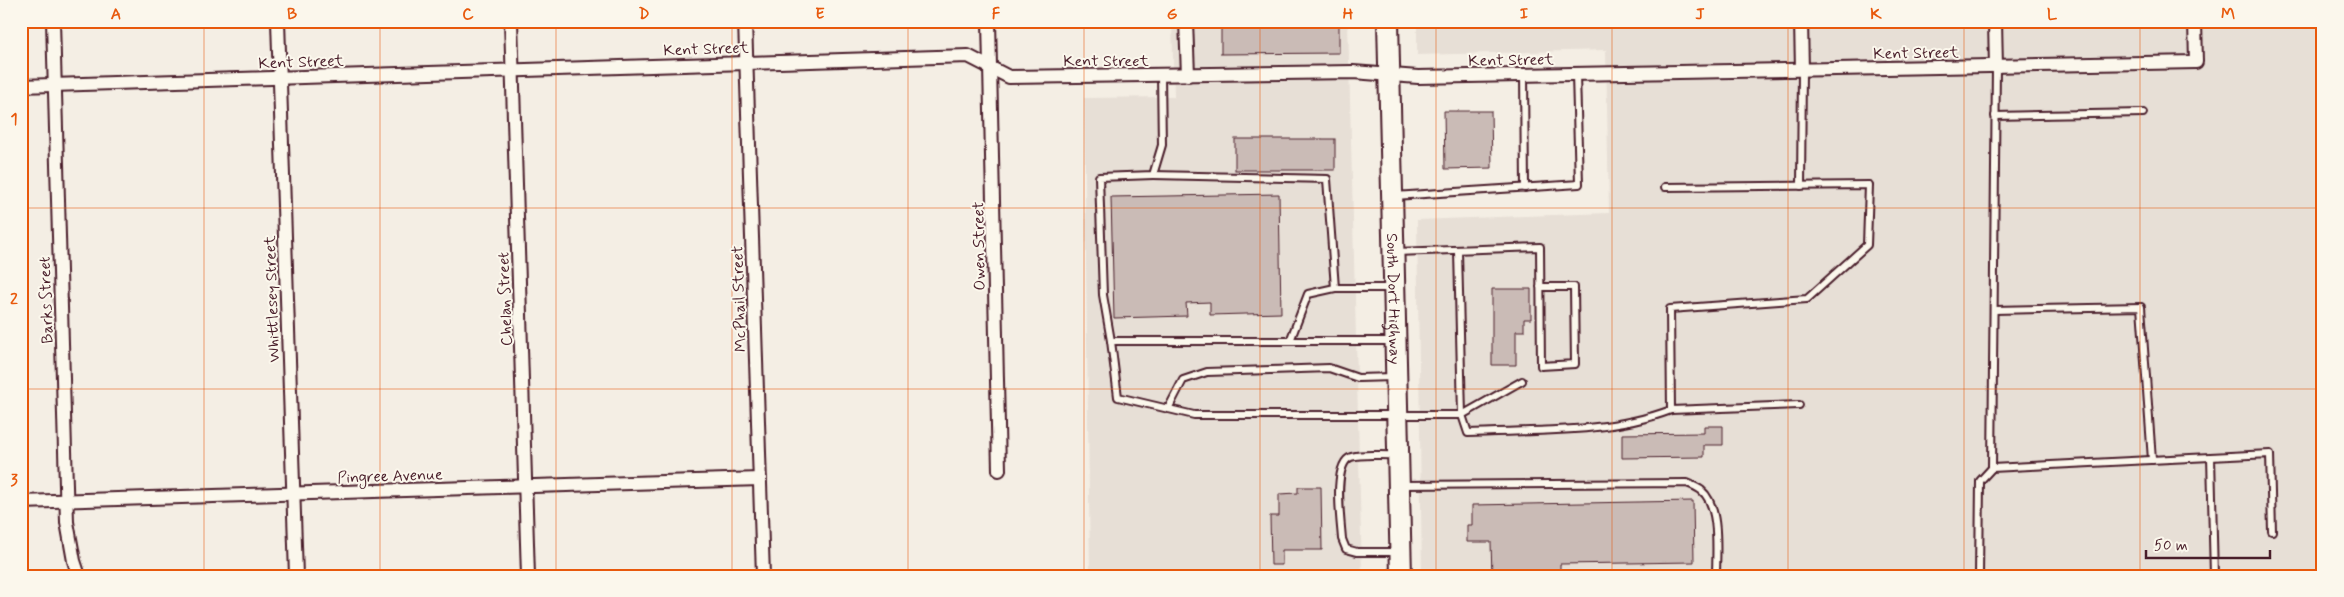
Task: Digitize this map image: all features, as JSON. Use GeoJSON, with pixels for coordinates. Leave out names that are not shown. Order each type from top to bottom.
{"type":"FeatureCollection","features":[{"type":"Feature","properties":{"kind":"main road","name":"South Dort Highway"},"geometry":{"type":"LineString","coordinates":[[1388,21],[1401,576]]}},
{"type":"Feature","properties":{"kind":"street","name":"Barks Street"},"geometry":{"type":"LineString","coordinates":[[53,21],[68,501],[67,522],[74,561],[79,576]]}},
{"type":"Feature","properties":{"kind":"street","name":"Whittlesey Street"},"geometry":{"type":"LineString","coordinates":[[278,21],[296,576]]}},
{"type":"Feature","properties":{"kind":"street","name":"Chelan Street"},"geometry":{"type":"LineString","coordinates":[[511,21],[528,576]]}},
{"type":"Feature","properties":{"kind":"street","name":"McPhail Street"},"geometry":{"type":"LineString","coordinates":[[745,21],[762,576]]}},
{"type":"Feature","properties":{"kind":"street","name":"Owen Street"},"geometry":{"type":"LineString","coordinates":[[989,21],[999,470]]}},
{"type":"Feature","properties":{"kind":"street"},"geometry":{"type":"LineString","coordinates":[[1186,21],[1188,75]]}},
{"type":"Feature","properties":{"kind":"street"},"geometry":{"type":"LineString","coordinates":[[1801,21],[1802,70]]}},
{"type":"Feature","properties":{"kind":"street"},"geometry":{"type":"LineString","coordinates":[[1995,21],[1996,67]]}},
{"type":"Feature","properties":{"kind":"street","name":"Kent Street"},"geometry":{"type":"LineString","coordinates":[[21,86],[968,56],[1009,76],[1161,76],[1353,72],[1390,76],[1576,74],[2196,62],[2195,21]]}},
{"type":"Feature","properties":{"kind":"street","name":"Pingree Avenue"},"geometry":{"type":"LineString","coordinates":[[21,502],[760,479]]}},
{"type":"Feature","properties":{"kind":"lane"},"geometry":{"type":"LineString","coordinates":[[1979,576],[1980,481],[1992,468],[1996,67]]}},
{"type":"Feature","properties":{"kind":"lane"},"geometry":{"type":"LineString","coordinates":[[1801,186],[1802,70]]}},
{"type":"Feature","properties":{"kind":"lane"},"geometry":{"type":"LineString","coordinates":[[1524,74],[1526,188]]}},
{"type":"Feature","properties":{"kind":"lane"},"geometry":{"type":"LineString","coordinates":[[1392,196],[1579,184],[1576,74]]}},
{"type":"Feature","properties":{"kind":"lane"},"geometry":{"type":"LineString","coordinates":[[1153,175],[1162,145],[1161,76]]}},
{"type":"Feature","properties":{"kind":"lane"},"geometry":{"type":"LineString","coordinates":[[1995,116],[2143,113]]}},
{"type":"Feature","properties":{"kind":"lane"},"geometry":{"type":"LineString","coordinates":[[1336,288],[1327,179],[1153,175],[1100,177],[1103,295],[1118,397],[1194,416],[1462,415],[1522,381]]}},
{"type":"Feature","properties":{"kind":"lane"},"geometry":{"type":"LineString","coordinates":[[1665,187],[1869,185],[1867,245],[1807,299],[1670,308],[1671,410]]}},
{"type":"Feature","properties":{"kind":"lane"},"geometry":{"type":"LineString","coordinates":[[1394,252],[1540,247],[1540,287],[1541,366],[1575,364],[1574,287],[1540,287]]}},
{"type":"Feature","properties":{"kind":"lane"},"geometry":{"type":"LineString","coordinates":[[1458,251],[1462,415],[1468,433],[1582,428],[1650,418],[1671,410],[1799,405]]}},
{"type":"Feature","properties":{"kind":"lane"},"geometry":{"type":"LineString","coordinates":[[1290,341],[1308,294],[1336,288],[1395,288]]}},
{"type":"Feature","properties":{"kind":"lane"},"geometry":{"type":"LineString","coordinates":[[1994,310],[2141,307],[2152,460]]}},
{"type":"Feature","properties":{"kind":"lane"},"geometry":{"type":"LineString","coordinates":[[1111,341],[1396,341]]}},
{"type":"Feature","properties":{"kind":"lane"},"geometry":{"type":"LineString","coordinates":[[1168,409],[1183,380],[1207,372],[1329,368],[1358,378],[1397,377]]}},
{"type":"Feature","properties":{"kind":"lane"},"geometry":{"type":"LineString","coordinates":[[1992,468],[2270,454],[2272,531]]}},
{"type":"Feature","properties":{"kind":"lane"},"geometry":{"type":"LineString","coordinates":[[1398,455],[1351,457],[1343,463],[1339,474],[1342,539],[1346,549],[1357,552],[1401,552]]}},
{"type":"Feature","properties":{"kind":"lane"},"geometry":{"type":"LineString","coordinates":[[2211,457],[2214,576]]}},
{"type":"Feature","properties":{"kind":"lane"},"geometry":{"type":"LineString","coordinates":[[1399,484],[1687,483],[1702,490],[1710,502],[1715,524],[1716,576]]}},
{"type":"Feature","properties":{"kind":"shaded area"},"geometry":{"type":"Polygon","coordinates":[[[1172,21],[1348,21],[1362,576],[1090,576],[1084,98],[1174,97],[1172,21]]]}},
{"type":"Feature","properties":{"kind":"shaded area"},"geometry":{"type":"Polygon","coordinates":[[[1417,21],[2323,21],[2323,576],[1422,576],[1417,220],[1609,213],[1606,50],[1417,55],[1417,21]]]}},
{"type":"Feature","properties":{"kind":"building"},"geometry":{"type":"Polygon","coordinates":[[[1221,21],[1339,22],[1339,53],[1221,54],[1221,21]]]}},
{"type":"Feature","properties":{"kind":"building"},"geometry":{"type":"Polygon","coordinates":[[[1498,21],[1516,21],[1516,25],[1498,25],[1498,21]]]}},
{"type":"Feature","properties":{"kind":"building"},"geometry":{"type":"Polygon","coordinates":[[[1444,111],[1491,111],[1492,168],[1445,169],[1444,111]]]}},
{"type":"Feature","properties":{"kind":"building"},"geometry":{"type":"Polygon","coordinates":[[[1235,139],[1335,139],[1335,170],[1235,170],[1235,139]]]}},
{"type":"Feature","properties":{"kind":"building"},"geometry":{"type":"Polygon","coordinates":[[[1279,194],[1281,313],[1210,315],[1210,302],[1186,303],[1187,316],[1114,318],[1111,197],[1279,194]]]}},
{"type":"Feature","properties":{"kind":"building"},"geometry":{"type":"Polygon","coordinates":[[[1492,289],[1531,289],[1531,319],[1524,319],[1524,331],[1516,331],[1516,365],[1492,365],[1492,289]]]}},
{"type":"Feature","properties":{"kind":"building"},"geometry":{"type":"Polygon","coordinates":[[[1704,426],[1723,426],[1723,445],[1704,445],[1704,457],[1622,458],[1622,434],[1704,433],[1704,426]]]}},
{"type":"Feature","properties":{"kind":"building"},"geometry":{"type":"Polygon","coordinates":[[[1298,487],[1321,487],[1322,550],[1282,550],[1282,565],[1271,565],[1270,516],[1279,516],[1279,494],[1298,493],[1298,487]]]}},
{"type":"Feature","properties":{"kind":"building"},"geometry":{"type":"Polygon","coordinates":[[[1693,501],[1694,562],[1560,564],[1560,576],[1492,576],[1491,542],[1467,542],[1467,525],[1472,525],[1472,505],[1693,501]]]}}]}
